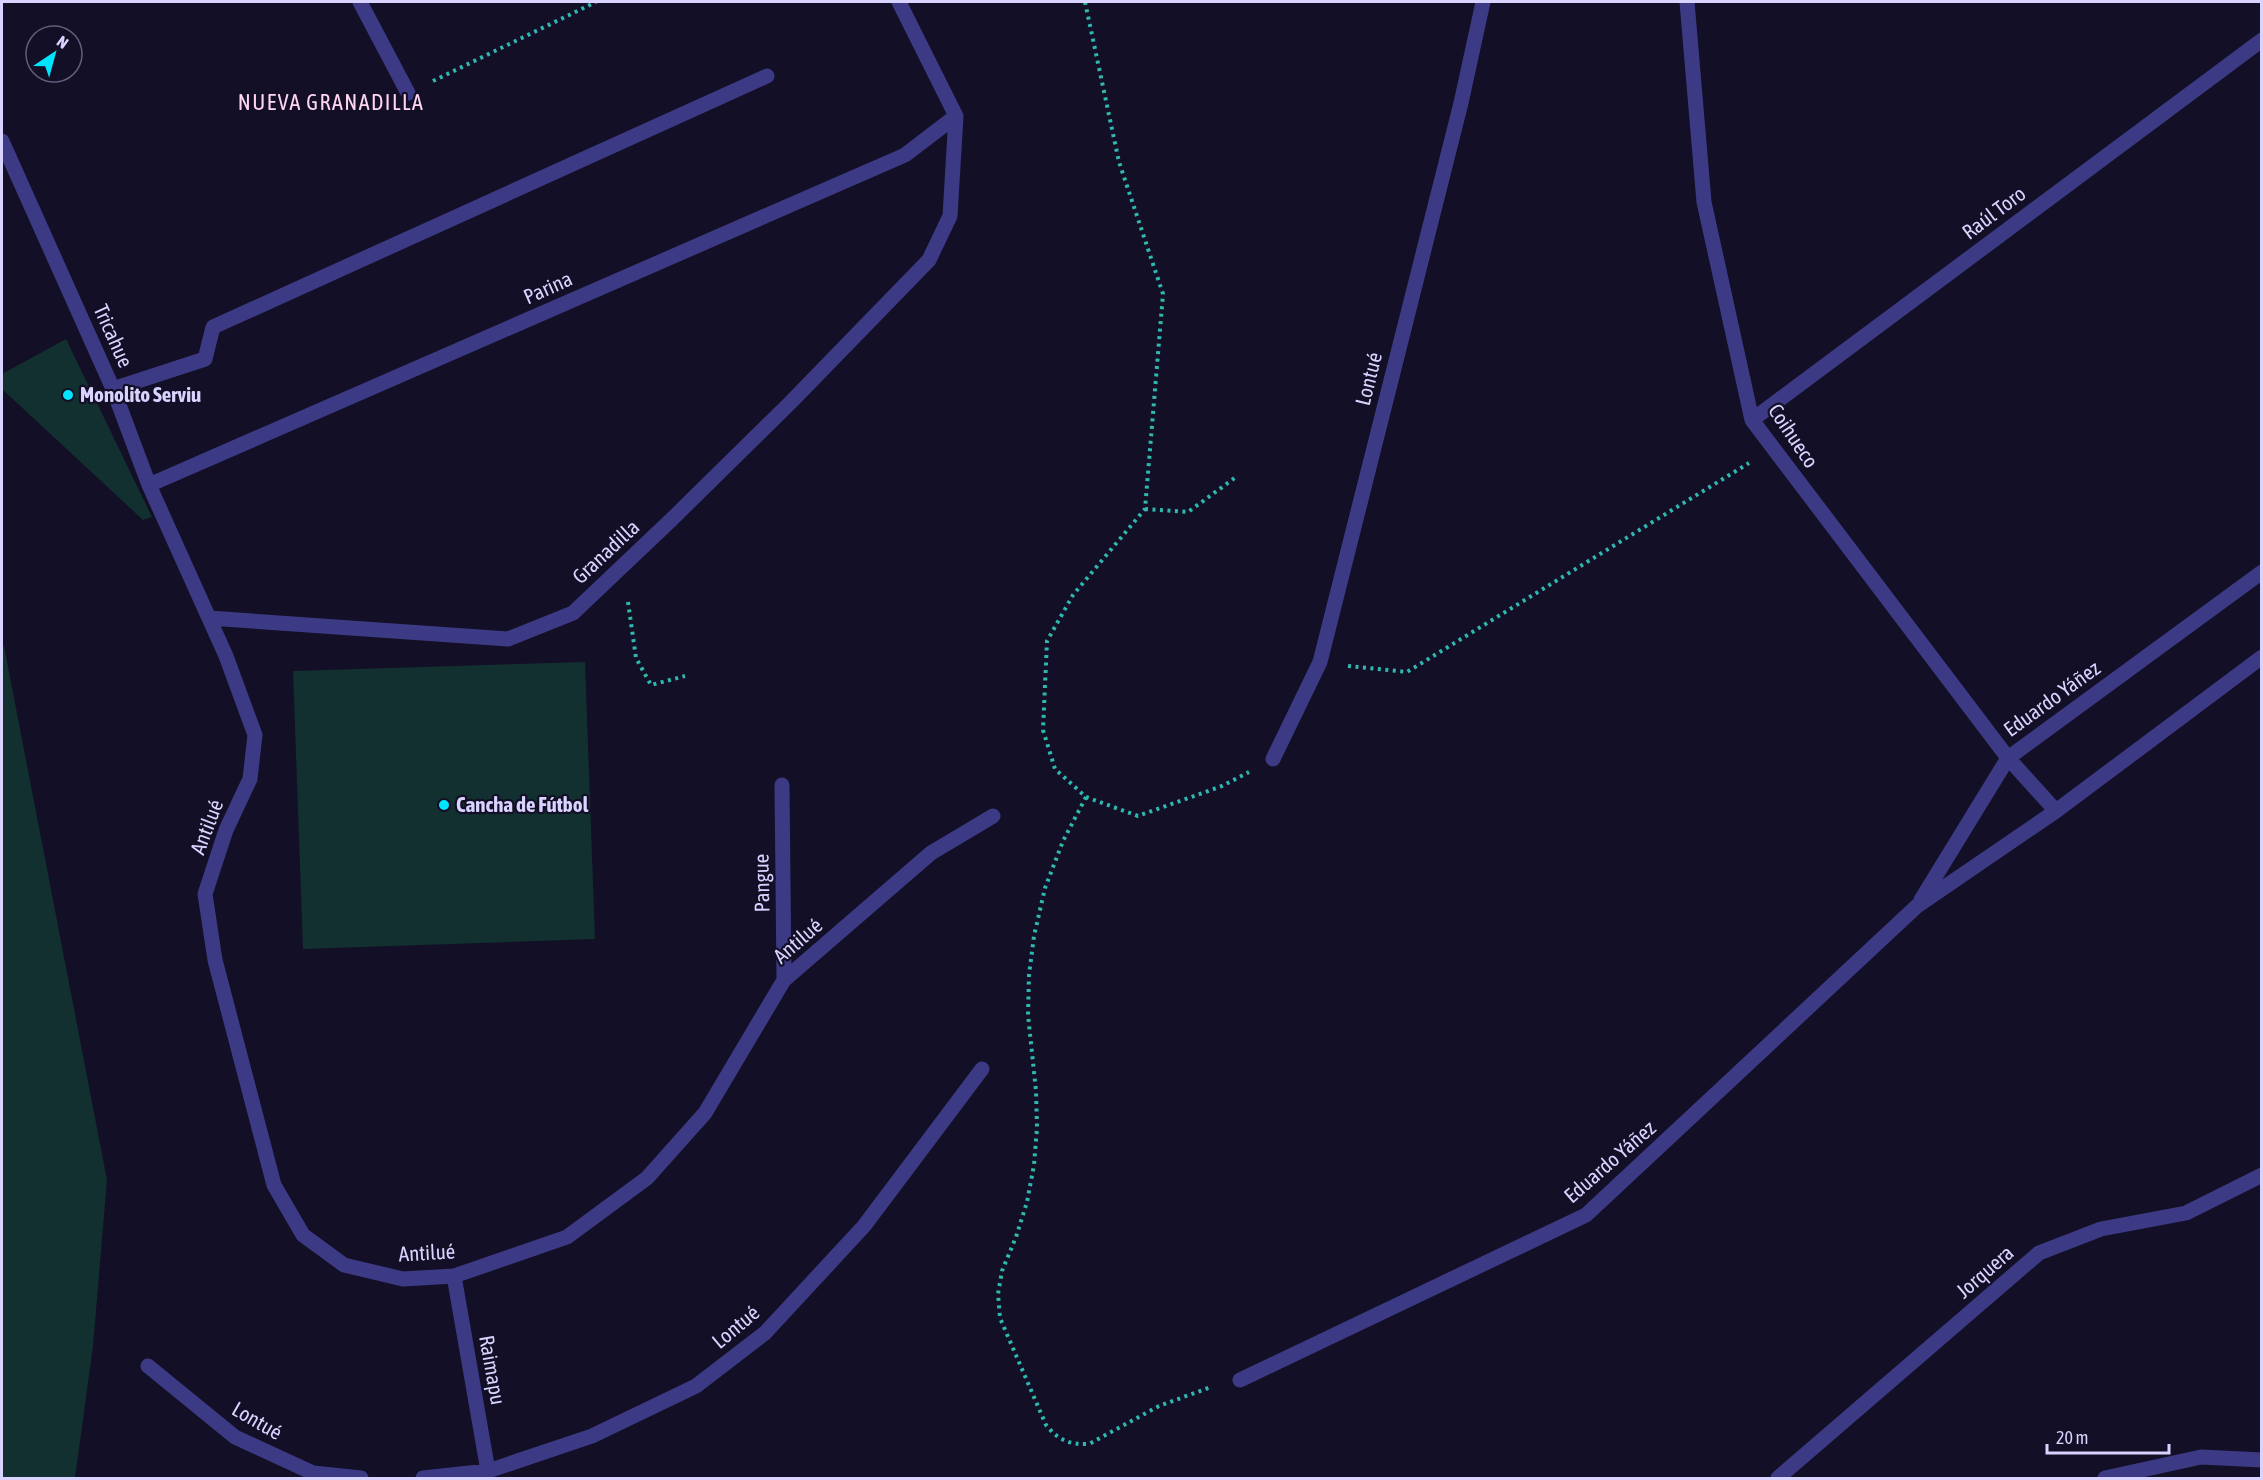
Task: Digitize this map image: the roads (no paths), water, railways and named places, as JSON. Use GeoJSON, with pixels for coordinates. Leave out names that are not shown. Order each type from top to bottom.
{"type":"FeatureCollection","features":[{"type":"Feature","properties":{"kind":"street"},"geometry":{"type":"LineString","coordinates":[[360,2],[408,93]]}},
{"type":"Feature","properties":{"kind":"street"},"geometry":{"type":"LineString","coordinates":[[899,2],[956,116]]}},
{"type":"Feature","properties":{"kind":"street","name":"Lontué"},"geometry":{"type":"LineString","coordinates":[[1273,759],[1320,662],[1461,103],[1482,2]]}},
{"type":"Feature","properties":{"kind":"street","name":"Coihueco"},"geometry":{"type":"LineString","coordinates":[[1687,2],[1704,202],[1752,420],[2007,758],[2056,811]]}},
{"type":"Feature","properties":{"kind":"street","name":"Raúl Toro"},"geometry":{"type":"LineString","coordinates":[[1752,420],[2262,40]]}},
{"type":"Feature","properties":{"kind":"street"},"geometry":{"type":"LineString","coordinates":[[113,389],[205,359],[213,327],[767,76]]}},
{"type":"Feature","properties":{"kind":"street","name":"Granadilla"},"geometry":{"type":"LineString","coordinates":[[209,618],[508,639],[573,613],[790,403],[929,260],[950,216],[956,116]]}},
{"type":"Feature","properties":{"kind":"street","name":"Parina"},"geometry":{"type":"LineString","coordinates":[[149,485],[905,155],[956,116]]}},
{"type":"Feature","properties":{"kind":"street","name":"Tricahue"},"geometry":{"type":"LineString","coordinates":[[2,141],[113,389],[149,485],[209,618]]}},
{"type":"Feature","properties":{"kind":"street","name":"Eduardo Yáñez"},"geometry":{"type":"LineString","coordinates":[[1917,906],[2007,758],[2262,572]]}},
{"type":"Feature","properties":{"kind":"street","name":"Antilué"},"geometry":{"type":"LineString","coordinates":[[209,618],[226,656],[255,735],[250,779],[226,830],[205,894],[215,960],[274,1185],[303,1235],[344,1265],[403,1280],[454,1276],[567,1237],[647,1178],[705,1113],[784,980],[932,853],[993,816]]}},
{"type":"Feature","properties":{"kind":"street","name":"Eduardo Yáñez"},"geometry":{"type":"LineString","coordinates":[[1240,1380],[1586,1215],[1917,906],[2056,811],[2262,657]]}},
{"type":"Feature","properties":{"kind":"street","name":"Pangue"},"geometry":{"type":"LineString","coordinates":[[782,785],[784,980]]}},
{"type":"Feature","properties":{"kind":"street","name":"Lontué"},"geometry":{"type":"LineString","coordinates":[[423,1479],[488,1471],[592,1436],[696,1386],[765,1333],[864,1226],[982,1069]]}},
{"type":"Feature","properties":{"kind":"street","name":"Jorquera"},"geometry":{"type":"LineString","coordinates":[[1778,1479],[2039,1253],[2101,1229],[2186,1213],[2262,1175]]}},
{"type":"Feature","properties":{"kind":"street","name":"Raimapu"},"geometry":{"type":"LineString","coordinates":[[454,1276],[488,1471]]}},
{"type":"Feature","properties":{"kind":"street","name":"Lontué"},"geometry":{"type":"LineString","coordinates":[[148,1366],[235,1437],[313,1473],[361,1479]]}},
{"type":"Feature","properties":{"kind":"street"},"geometry":{"type":"LineString","coordinates":[[2105,1479],[2201,1457],[2262,1460]]}},
{"type":"Feature","properties":{"kind":"place","name":"Monolito Serviu"},"geometry":{"type":"Point","coordinates":[68,395]}},
{"type":"Feature","properties":{"kind":"place","name":"Cancha de Fútbol"},"geometry":{"type":"Point","coordinates":[444,805]}},
{"type":"Feature","properties":{"kind":"district","name":"NUEVA GRANADILLA"},"geometry":{"type":"Point","coordinates":[331,102]}}]}
